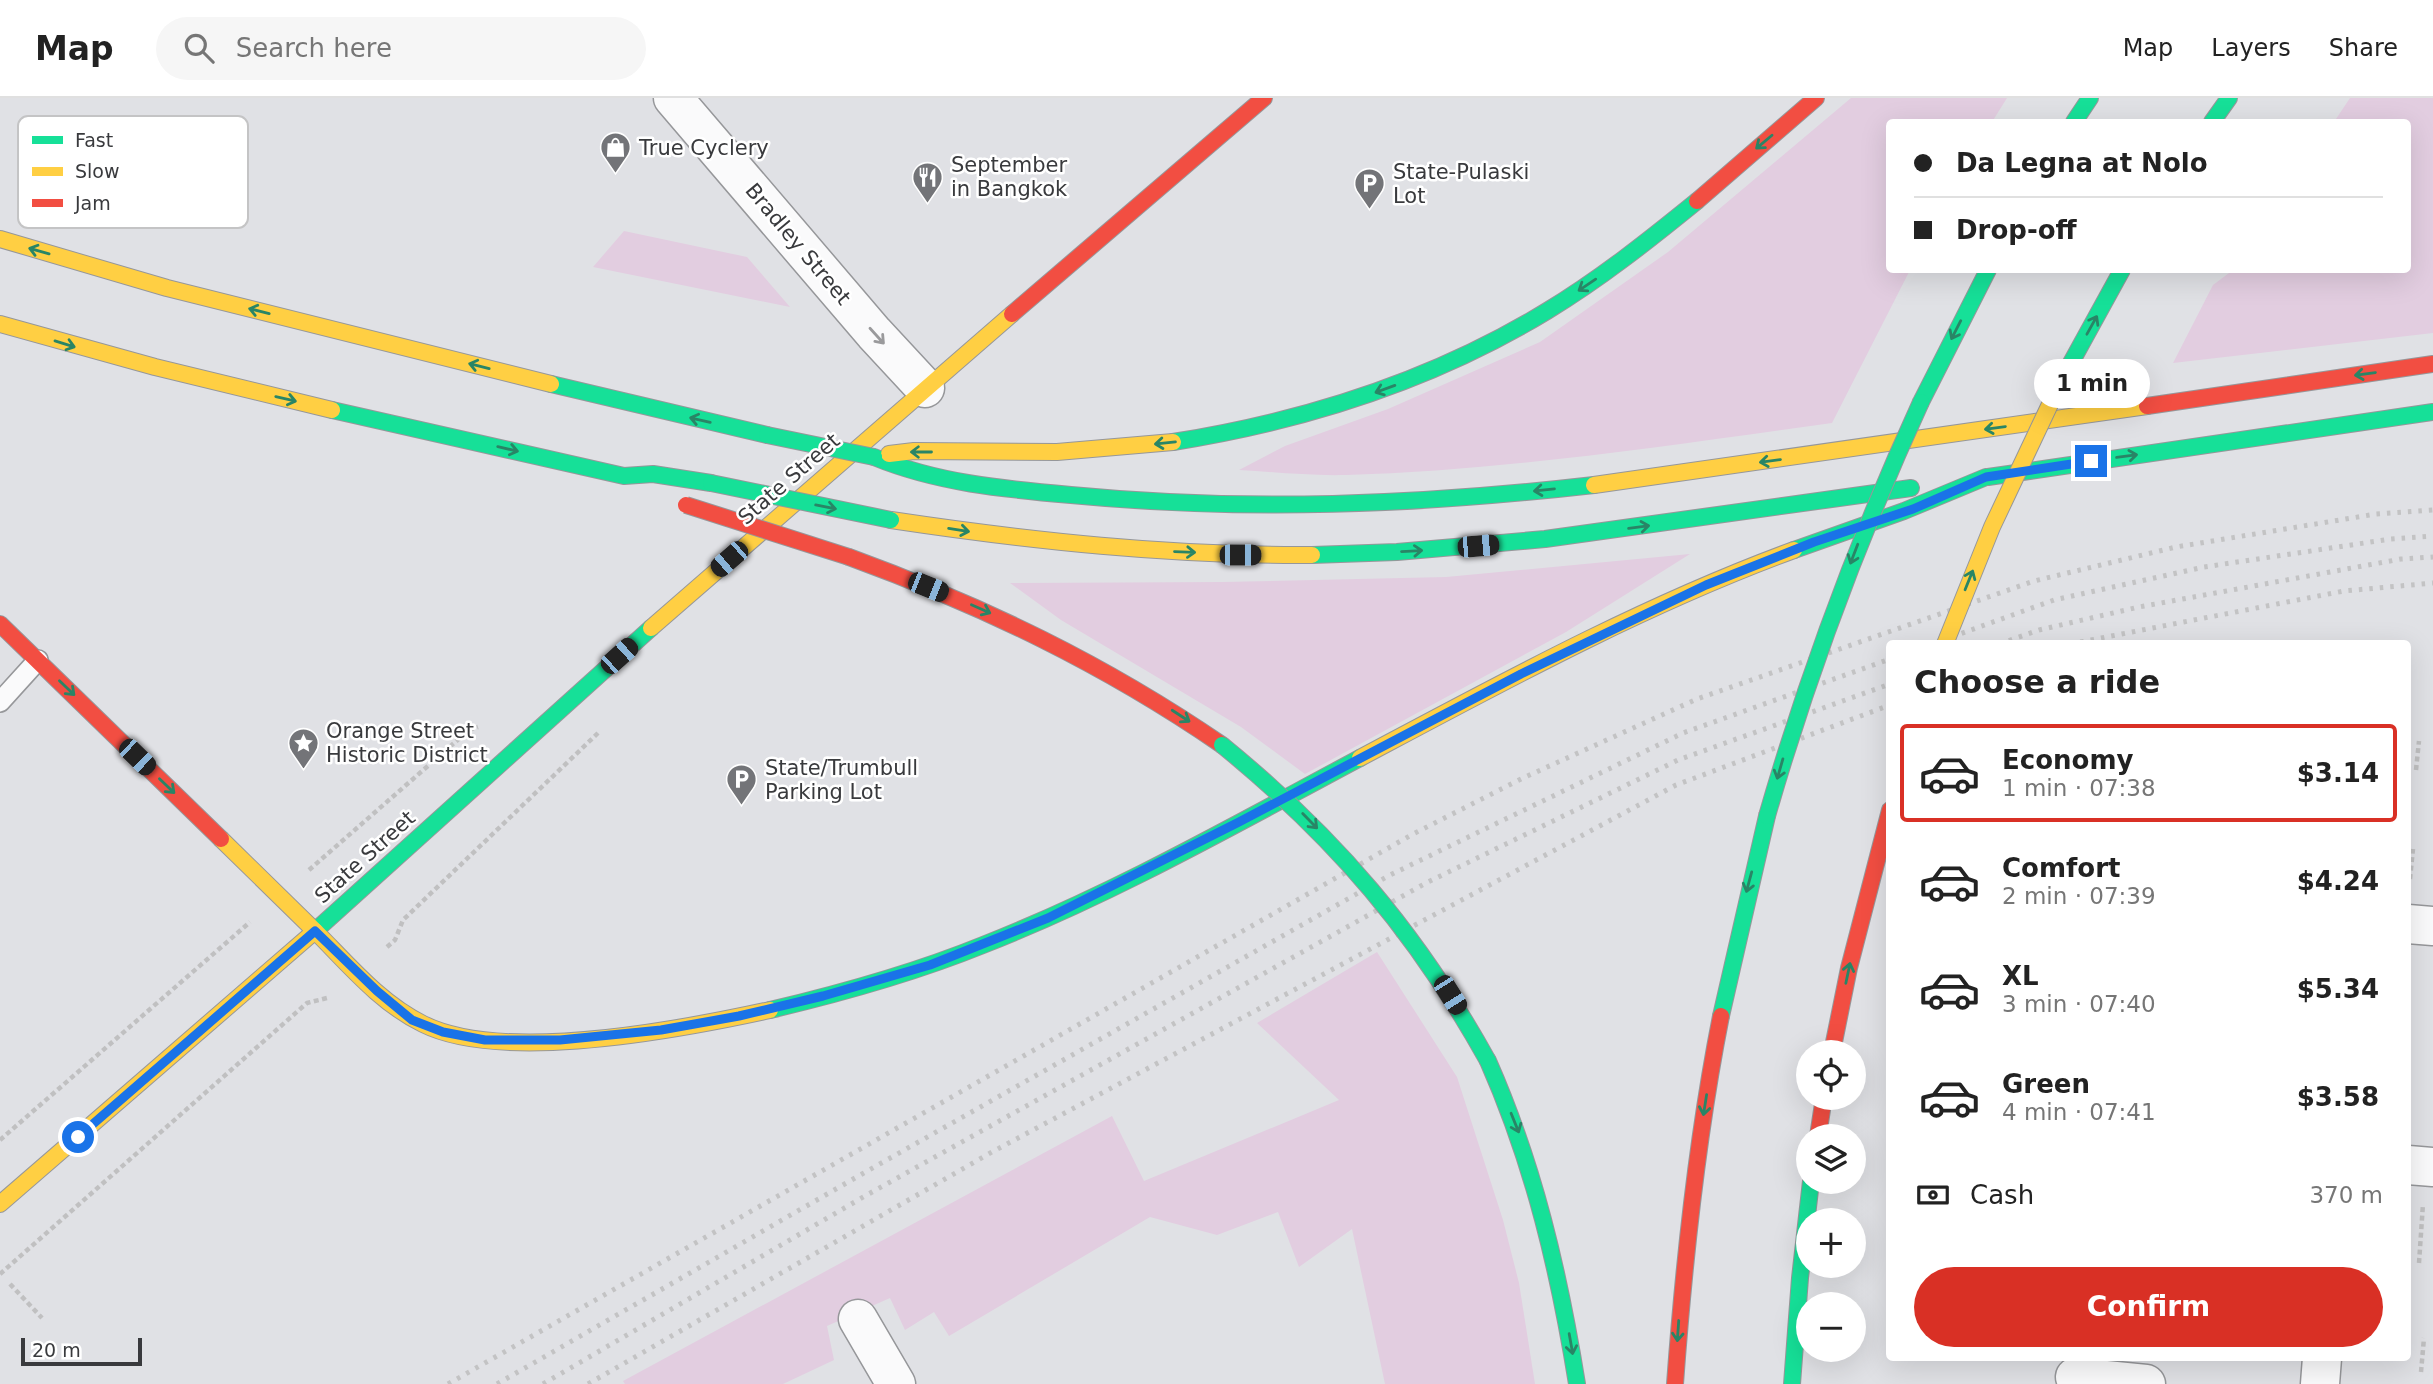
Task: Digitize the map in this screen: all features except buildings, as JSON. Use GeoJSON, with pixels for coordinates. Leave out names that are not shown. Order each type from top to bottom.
{"type":"FeatureCollection","features":[{"type":"Feature","properties":{"kind":"main road","name":"State Street"},"geometry":{"type":"LineString","coordinates":[[0,1204],[315,931],[639,638],[925,388],[1264,98]]}},
{"type":"Feature","properties":{"kind":"main road"},"geometry":{"type":"LineString","coordinates":[[874,457],[897,452],[1103,449],[1170,443],[1228,433],[1302,415],[1421,375],[1521,327],[1594,281],[1662,229],[1815,98]]}},
{"type":"Feature","properties":{"kind":"main road"},"geometry":{"type":"LineString","coordinates":[[2076,119],[2090,98]]}},
{"type":"Feature","properties":{"kind":"main road"},"geometry":{"type":"LineString","coordinates":[[2215,119],[2229,98]]}},
{"type":"Feature","properties":{"kind":"main road"},"geometry":{"type":"LineString","coordinates":[[0,239],[167,288],[617,401],[874,457],[905,471],[939,479],[1076,496],[1203,504],[1325,506],[1466,498],[1693,472],[2433,364]]}},
{"type":"Feature","properties":{"kind":"main road"},"geometry":{"type":"LineString","coordinates":[[1675,1384],[1684,1264],[1707,1088],[1737,934],[1767,816],[1813,665],[1854,552],[1921,402],[1986,273]]}},
{"type":"Feature","properties":{"kind":"main road"},"geometry":{"type":"LineString","coordinates":[[1947,640],[1992,527],[2061,381],[2120,273]]}},
{"type":"Feature","properties":{"kind":"main road"},"geometry":{"type":"LineString","coordinates":[[0,324],[222,384],[624,475],[664,474],[891,520],[1076,545],[1240,555],[1349,554],[1517,542],[1645,526],[2433,412]]}},
{"type":"Feature","properties":{"kind":"main road"},"geometry":{"type":"LineString","coordinates":[[624,475],[645,490]]}},
{"type":"Feature","properties":{"kind":"main road"},"geometry":{"type":"LineString","coordinates":[[0,624],[377,991],[412,1020],[443,1032],[485,1040],[560,1040],[661,1030],[739,1016],[823,996],[930,965],[1048,918],[1648,611],[1760,563],[1913,509],[1986,477]]}},
{"type":"Feature","properties":{"kind":"main road"},"geometry":{"type":"LineString","coordinates":[[681,503],[849,556],[977,607],[1056,644],[1152,698],[1222,745],[1301,812],[1364,881],[1420,950],[1460,1011],[1488,1061],[1534,1178],[1563,1297],[1577,1384]]}},
{"type":"Feature","properties":{"kind":"main road"},"geometry":{"type":"LineString","coordinates":[[1834,1040],[1849,968],[1886,825]]}},
{"type":"Feature","properties":{"kind":"main road"},"geometry":{"type":"LineString","coordinates":[[1793,1384],[1800,1278],[1810,1194]]}},
{"type":"Feature","properties":{"kind":"street","name":"Bradley Street"},"geometry":{"type":"LineString","coordinates":[[673,98],[874,333],[925,388]]}},
{"type":"Feature","properties":{"kind":"street"},"geometry":{"type":"LineString","coordinates":[[2411,924],[2433,926]]}},
{"type":"Feature","properties":{"kind":"street"},"geometry":{"type":"LineString","coordinates":[[2411,1168],[2428,1183]]}},
{"type":"Feature","properties":{"kind":"street"},"geometry":{"type":"LineString","coordinates":[[858,1319],[896,1384]]}},
{"type":"Feature","properties":{"kind":"street"},"geometry":{"type":"LineString","coordinates":[[2320,1384],[2322,1361]]}},
{"type":"Feature","properties":{"kind":"street"},"geometry":{"type":"LineString","coordinates":[[2075,1373],[2146,1384]]}},
{"type":"Feature","properties":{"kind":"lane"},"geometry":{"type":"LineString","coordinates":[[0,702],[38,660]]}},
{"type":"Feature","properties":{"kind":"path"},"geometry":{"type":"LineString","coordinates":[[2416,770],[2419,741]]}},
{"type":"Feature","properties":{"kind":"path"},"geometry":{"type":"LineString","coordinates":[[2411,869],[2413,849]]}},
{"type":"Feature","properties":{"kind":"path"},"geometry":{"type":"LineString","coordinates":[[2419,1263],[2428,1183]]}},
{"type":"Feature","properties":{"kind":"path"},"geometry":{"type":"LineString","coordinates":[[10,1284],[42,1318]]}},
{"type":"Feature","properties":{"kind":"path"},"geometry":{"type":"LineString","coordinates":[[2421,1372],[2424,1338]]}},
{"type":"Feature","properties":{"kind":"shaded area"},"geometry":{"type":"Polygon","coordinates":[[[1851,98],[2007,98],[1994,119],[1886,119],[1886,273],[1908,273],[1832,423],[1468,468],[1333,475],[1239,470],[1285,446],[1388,409],[1540,342],[1668,252],[1851,98]]]}},
{"type":"Feature","properties":{"kind":"shaded area"},"geometry":{"type":"Polygon","coordinates":[[[2350,98],[2433,98],[2433,333],[2173,363],[2213,285],[2229,273],[2411,273],[2411,119],[2336,119],[2350,98]]]}},
{"type":"Feature","properties":{"kind":"shaded area"},"geometry":{"type":"Polygon","coordinates":[[[624,231],[747,257],[790,307],[593,267],[624,231]]]}},
{"type":"Feature","properties":{"kind":"shaded area"},"geometry":{"type":"Polygon","coordinates":[[[1690,554],[1566,632],[1305,774],[1241,727],[1061,620],[1010,583],[1446,577],[1690,554]]]}},
{"type":"Feature","properties":{"kind":"shaded area"},"geometry":{"type":"Polygon","coordinates":[[[1377,952],[1457,1077],[1503,1220],[1519,1283],[1535,1384],[1385,1384],[1352,1229],[1299,1267],[1278,1212],[1217,1235],[1150,1217],[949,1336],[934,1312],[905,1330],[890,1298],[827,1326],[834,1360],[783,1384],[625,1384],[623,1381],[1112,1116],[1144,1181],[1339,1100],[1257,1023],[1377,952]]]}},
{"type":"Feature","properties":{"kind":"railway"},"geometry":{"type":"LineString","coordinates":[[448,1384],[1413,834],[1523,778],[1697,699],[2034,581],[2176,547],[2376,514],[2433,510]]}},
{"type":"Feature","properties":{"kind":"railway"},"geometry":{"type":"LineString","coordinates":[[1943,640],[2054,600],[2204,567],[2391,539],[2433,536]]}},
{"type":"Feature","properties":{"kind":"railway"},"geometry":{"type":"LineString","coordinates":[[2010,640],[2039,630],[2139,607],[2401,559],[2433,557]]}},
{"type":"Feature","properties":{"kind":"railway"},"geometry":{"type":"LineString","coordinates":[[2091,640],[2344,591],[2433,583]]}},
{"type":"Feature","properties":{"kind":"railway"},"geometry":{"type":"LineString","coordinates":[[497,1384],[1390,875],[1683,733],[1886,660]]}},
{"type":"Feature","properties":{"kind":"railway"},"geometry":{"type":"LineString","coordinates":[[543,1384],[865,1196],[1426,883],[1678,760],[1886,685]]}},
{"type":"Feature","properties":{"kind":"railway"},"geometry":{"type":"LineString","coordinates":[[588,1384],[992,1152],[1676,785],[1886,706]]}},
{"type":"Feature","properties":{"kind":"traffic: fast"},"geometry":{"type":"LineString","coordinates":[[2076,119],[2090,98]]}},
{"type":"Feature","properties":{"kind":"traffic: fast"},"geometry":{"type":"LineString","coordinates":[[2214,119],[2229,98]]}},
{"type":"Feature","properties":{"kind":"traffic: fast"},"geometry":{"type":"LineString","coordinates":[[1173,442],[1271,423],[1319,410],[1413,378],[1459,358],[1567,299],[1624,259],[1697,201]]}},
{"type":"Feature","properties":{"kind":"traffic: fast"},"geometry":{"type":"LineString","coordinates":[[1921,402],[1986,273]]}},
{"type":"Feature","properties":{"kind":"traffic: fast"},"geometry":{"type":"LineString","coordinates":[[2061,381],[2120,273]]}},
{"type":"Feature","properties":{"kind":"traffic: fast"},"geometry":{"type":"LineString","coordinates":[[551,384],[767,435]]}},
{"type":"Feature","properties":{"kind":"traffic: fast"},"geometry":{"type":"LineString","coordinates":[[1767,816],[1836,606],[1921,402]]}},
{"type":"Feature","properties":{"kind":"traffic: fast"},"geometry":{"type":"LineString","coordinates":[[332,410],[624,476],[653,474],[711,483]]}},
{"type":"Feature","properties":{"kind":"traffic: fast"},"geometry":{"type":"LineString","coordinates":[[1988,477],[2433,412]]}},
{"type":"Feature","properties":{"kind":"traffic: fast"},"geometry":{"type":"LineString","coordinates":[[767,435],[874,457]]}},
{"type":"Feature","properties":{"kind":"traffic: fast"},"geometry":{"type":"LineString","coordinates":[[874,457],[946,479],[995,487],[1203,503],[1333,504],[1463,497],[1594,485]]}},
{"type":"Feature","properties":{"kind":"traffic: fast"},"geometry":{"type":"LineString","coordinates":[[1794,550],[1904,511],[1986,477]]}},
{"type":"Feature","properties":{"kind":"traffic: fast"},"geometry":{"type":"LineString","coordinates":[[711,483],[891,520]]}},
{"type":"Feature","properties":{"kind":"traffic: fast"},"geometry":{"type":"LineString","coordinates":[[1312,555],[1397,552],[1545,539],[1911,488]]}},
{"type":"Feature","properties":{"kind":"traffic: fast"},"geometry":{"type":"LineString","coordinates":[[315,931],[651,628]]}},
{"type":"Feature","properties":{"kind":"traffic: fast"},"geometry":{"type":"LineString","coordinates":[[1222,745],[1302,816],[1371,890],[1433,971],[1488,1061]]}},
{"type":"Feature","properties":{"kind":"traffic: fast"},"geometry":{"type":"LineString","coordinates":[[770,1010],[904,973],[1031,925],[1174,857],[1360,758]]}},
{"type":"Feature","properties":{"kind":"traffic: fast"},"geometry":{"type":"LineString","coordinates":[[1721,1016],[1767,816]]}},
{"type":"Feature","properties":{"kind":"traffic: fast"},"geometry":{"type":"LineString","coordinates":[[1488,1061],[1532,1179],[1553,1260],[1577,1384]]}},
{"type":"Feature","properties":{"kind":"traffic: fast"},"geometry":{"type":"LineString","coordinates":[[1792,1384],[1810,1194]]}},
{"type":"Feature","properties":{"kind":"traffic: slow"},"geometry":{"type":"LineString","coordinates":[[0,239],[167,288],[551,384]]}},
{"type":"Feature","properties":{"kind":"traffic: slow"},"geometry":{"type":"LineString","coordinates":[[651,628],[1012,314]]}},
{"type":"Feature","properties":{"kind":"traffic: slow"},"geometry":{"type":"LineString","coordinates":[[0,324],[155,367],[332,410]]}},
{"type":"Feature","properties":{"kind":"traffic: slow"},"geometry":{"type":"LineString","coordinates":[[1947,640],[1992,527],[2061,381]]}},
{"type":"Feature","properties":{"kind":"traffic: slow"},"geometry":{"type":"LineString","coordinates":[[1594,485],[2147,406]]}},
{"type":"Feature","properties":{"kind":"traffic: slow"},"geometry":{"type":"LineString","coordinates":[[889,454],[914,451],[1057,452],[1173,442]]}},
{"type":"Feature","properties":{"kind":"traffic: slow"},"geometry":{"type":"LineString","coordinates":[[891,520],[1101,546],[1206,553],[1312,555]]}},
{"type":"Feature","properties":{"kind":"traffic: slow"},"geometry":{"type":"LineString","coordinates":[[1360,758],[1628,620],[1794,550]]}},
{"type":"Feature","properties":{"kind":"traffic: slow"},"geometry":{"type":"LineString","coordinates":[[0,1204],[315,931],[221,839]]}},
{"type":"Feature","properties":{"kind":"traffic: slow"},"geometry":{"type":"LineString","coordinates":[[315,931],[365,982],[393,1005],[423,1024],[457,1036],[499,1041],[594,1039],[690,1026],[770,1010]]}},
{"type":"Feature","properties":{"kind":"traffic: jam"},"geometry":{"type":"LineString","coordinates":[[1012,314],[1264,98]]}},
{"type":"Feature","properties":{"kind":"traffic: jam"},"geometry":{"type":"LineString","coordinates":[[1697,201],[1816,98]]}},
{"type":"Feature","properties":{"kind":"traffic: jam"},"geometry":{"type":"LineString","coordinates":[[2147,406],[2433,364]]}},
{"type":"Feature","properties":{"kind":"traffic: jam"},"geometry":{"type":"LineString","coordinates":[[686,505],[849,557]]}},
{"type":"Feature","properties":{"kind":"traffic: jam"},"geometry":{"type":"LineString","coordinates":[[849,557],[947,596],[1042,639],[1133,688],[1222,745]]}},
{"type":"Feature","properties":{"kind":"traffic: jam"},"geometry":{"type":"LineString","coordinates":[[0,624],[221,839]]}},
{"type":"Feature","properties":{"kind":"traffic: jam"},"geometry":{"type":"LineString","coordinates":[[1834,1040],[1849,968],[1886,825]]}},
{"type":"Feature","properties":{"kind":"traffic: jam"},"geometry":{"type":"LineString","coordinates":[[1675,1384],[1692,1199],[1721,1016]]}},
{"type":"Feature","properties":{"kind":"traffic: jam"},"geometry":{"type":"LineString","coordinates":[[1820,1124],[1822,1110]]}},
{"type":"Feature","properties":{"kind":"place","name":"True Cyclery"},"geometry":{"type":"Point","coordinates":[616,175]}},
{"type":"Feature","properties":{"kind":"place","name":"September in Bangkok"},"geometry":{"type":"Point","coordinates":[928,204]}},
{"type":"Feature","properties":{"kind":"place","name":"State-Pulaski Lot"},"geometry":{"type":"Point","coordinates":[1370,211]}},
{"type":"Feature","properties":{"kind":"place","name":"Orange Street Historic District"},"geometry":{"type":"Point","coordinates":[303,770]}},
{"type":"Feature","properties":{"kind":"place","name":"State/Trumbull Parking Lot"},"geometry":{"type":"Point","coordinates":[742,807]}},
{"type":"Feature","properties":{"kind":"route"},"geometry":{"type":"LineString","coordinates":[[78,1137],[315,931],[377,991],[412,1020],[443,1032],[485,1040],[560,1040],[661,1030],[739,1016],[823,996],[930,965],[1048,918],[1121,883],[1521,674],[1706,585],[1814,542],[1913,509],[1986,477],[2091,461]]}}]}
